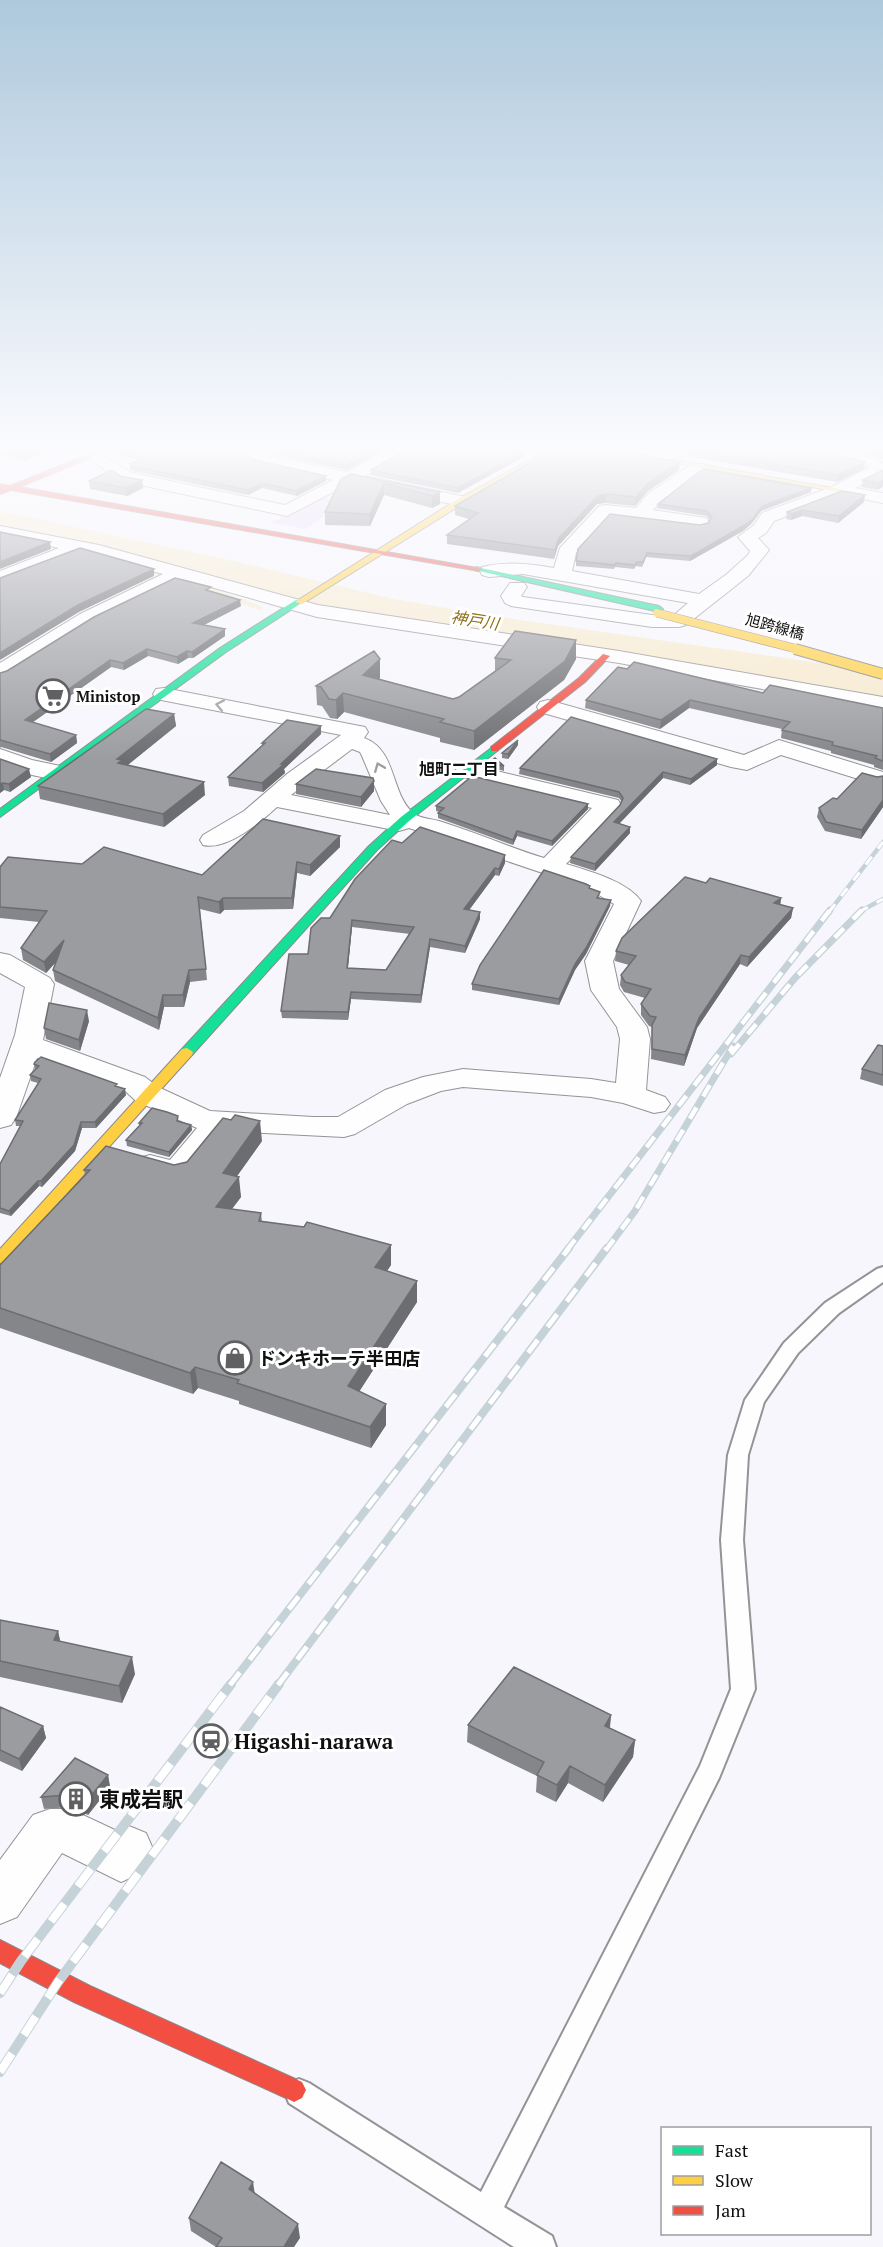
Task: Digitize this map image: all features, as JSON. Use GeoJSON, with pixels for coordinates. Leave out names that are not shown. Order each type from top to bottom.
{"type":"FeatureCollection","features":[{"type":"Feature","properties":{"kind":"street"},"geometry":{"type":"LineString","coordinates":[[0,578],[65,552]]}},
{"type":"Feature","properties":{"kind":"street"},"geometry":{"type":"LineString","coordinates":[[102,552],[175,575],[293,606],[606,656],[883,704]]}},
{"type":"Feature","properties":{"kind":"street"},"geometry":{"type":"LineString","coordinates":[[324,552],[658,611]]}},
{"type":"Feature","properties":{"kind":"street"},"geometry":{"type":"LineString","coordinates":[[0,814],[223,650],[379,552]]}},
{"type":"Feature","properties":{"kind":"street"},"geometry":{"type":"LineString","coordinates":[[385,552],[489,571],[658,611]]}},
{"type":"Feature","properties":{"kind":"street"},"geometry":{"type":"LineString","coordinates":[[562,575],[567,552]]}},
{"type":"Feature","properties":{"kind":"street"},"geometry":{"type":"LineString","coordinates":[[517,587],[511,596],[512,600],[518,602],[652,621],[679,621],[744,570],[759,552]]}},
{"type":"Feature","properties":{"kind":"street"},"geometry":{"type":"LineString","coordinates":[[489,571],[523,568],[703,600]]}},
{"type":"Feature","properties":{"kind":"street"},"geometry":{"type":"LineString","coordinates":[[0,672],[87,618],[175,575]]}},
{"type":"Feature","properties":{"kind":"street","name":"旭跨線橋"},"geometry":{"type":"LineString","coordinates":[[658,611],[883,668]]}},
{"type":"Feature","properties":{"kind":"street","name":"旭跨線橋"},"geometry":{"type":"LineString","coordinates":[[658,611],[883,674]]}},
{"type":"Feature","properties":{"kind":"street"},"geometry":{"type":"LineString","coordinates":[[0,1258],[373,848],[402,822],[582,680],[606,656]]}},
{"type":"Feature","properties":{"kind":"street"},"geometry":{"type":"LineString","coordinates":[[164,694],[357,732],[295,779],[253,816],[212,840]]}},
{"type":"Feature","properties":{"kind":"street"},"geometry":{"type":"LineString","coordinates":[[548,707],[731,760],[747,763],[779,747],[876,777]]}},
{"type":"Feature","properties":{"kind":"street"},"geometry":{"type":"LineString","coordinates":[[348,740],[368,747],[374,756],[402,822]]}},
{"type":"Feature","properties":{"kind":"street"},"geometry":{"type":"LineString","coordinates":[[0,756],[26,766],[57,772]]}},
{"type":"Feature","properties":{"kind":"street"},"geometry":{"type":"LineString","coordinates":[[467,771],[609,805],[550,866]]}},
{"type":"Feature","properties":{"kind":"street"},"geometry":{"type":"LineString","coordinates":[[28,1045],[134,1083],[147,1094],[188,1115],[204,1120],[344,1127],[396,1096],[434,1083],[463,1078],[556,1084],[642,1099],[632,1027],[605,990],[599,961],[628,901],[596,882],[463,836],[402,822],[273,799]]}},
{"type":"Feature","properties":{"kind":"street"},"geometry":{"type":"LineString","coordinates":[[0,961],[40,984],[28,1045],[0,1118]]}},
{"type":"Feature","properties":{"kind":"street"},"geometry":{"type":"LineString","coordinates":[[97,1150],[177,1173],[219,1121]]}},
{"type":"Feature","properties":{"kind":"street"},"geometry":{"type":"LineString","coordinates":[[0,1900],[50,1831],[70,1831],[121,1859],[129,1849]]}},
{"type":"Feature","properties":{"kind":"street"},"geometry":{"type":"LineString","coordinates":[[0,1951],[82,1994],[294,2090]]}},
{"type":"Feature","properties":{"kind":"lane"},"geometry":{"type":"LineString","coordinates":[[486,2212],[704,1780],[743,1689],[732,1540],[738,1455],[755,1400],[791,1348],[832,1308],[883,1273]]}},
{"type":"Feature","properties":{"kind":"lane"},"geometry":{"type":"LineString","coordinates":[[294,2090],[541,2247]]}},
{"type":"Feature","properties":{"kind":"water","name":"神戸川"},"geometry":{"type":"Polygon","coordinates":[[[116,552],[192,552],[394,599],[486,615],[883,672],[883,698],[318,604],[116,552]]]}},
{"type":"Feature","properties":{"kind":"building"},"geometry":{"type":"Polygon","coordinates":[[[0,552],[25,552],[0,562],[0,552]]]}},
{"type":"Feature","properties":{"kind":"building"},"geometry":{"type":"Polygon","coordinates":[[[70,552],[94,552],[154,569],[78,605],[0,653],[0,578],[70,552]]]}},
{"type":"Feature","properties":{"kind":"building"},"geometry":{"type":"Polygon","coordinates":[[[578,552],[698,552],[691,556],[647,553],[643,562],[637,562],[635,565],[576,561],[578,552]]]}},
{"type":"Feature","properties":{"kind":"building"},"geometry":{"type":"Polygon","coordinates":[[[175,578],[211,587],[206,590],[240,600],[193,623],[225,629],[192,652],[187,651],[177,657],[147,649],[123,663],[110,660],[25,720],[76,735],[50,754],[0,740],[0,673],[7,671],[94,617],[175,578]]]}},
{"type":"Feature","properties":{"kind":"building"},"geometry":{"type":"Polygon","coordinates":[[[515,631],[576,640],[565,661],[474,731],[440,722],[444,719],[343,693],[336,700],[329,699],[321,687],[316,686],[374,651],[380,659],[363,675],[453,699],[511,660],[495,658],[515,631]]]}},
{"type":"Feature","properties":{"kind":"building"},"geometry":{"type":"Polygon","coordinates":[[[634,662],[763,693],[770,685],[883,708],[883,761],[875,758],[877,756],[832,745],[833,742],[782,730],[790,722],[690,700],[661,720],[586,700],[618,667],[627,669],[634,662]]]}},
{"type":"Feature","properties":{"kind":"building"},"geometry":{"type":"Polygon","coordinates":[[[146,709],[174,714],[117,759],[122,760],[118,763],[204,782],[163,814],[38,786],[146,709]]]}},
{"type":"Feature","properties":{"kind":"building"},"geometry":{"type":"Polygon","coordinates":[[[571,717],[717,759],[691,779],[663,772],[614,822],[630,827],[595,864],[571,857],[620,805],[623,798],[619,792],[520,768],[571,717]]]}},
{"type":"Feature","properties":{"kind":"building"},"geometry":{"type":"Polygon","coordinates":[[[287,720],[321,726],[262,783],[228,777],[265,743],[262,743],[287,720]]]}},
{"type":"Feature","properties":{"kind":"building"},"geometry":{"type":"Polygon","coordinates":[[[518,740],[508,754],[502,753],[518,740]]]}},
{"type":"Feature","properties":{"kind":"building"},"geometry":{"type":"Polygon","coordinates":[[[495,758],[504,766],[490,762],[495,758]]]}},
{"type":"Feature","properties":{"kind":"building"},"geometry":{"type":"Polygon","coordinates":[[[0,759],[29,769],[9,784],[0,784],[0,759]]]}},
{"type":"Feature","properties":{"kind":"building"},"geometry":{"type":"Polygon","coordinates":[[[316,769],[373,778],[374,781],[361,797],[296,784],[316,769]]]}},
{"type":"Feature","properties":{"kind":"building"},"geometry":{"type":"Polygon","coordinates":[[[862,773],[877,777],[883,776],[883,800],[862,830],[826,822],[819,808],[833,798],[837,799],[862,773]]]}},
{"type":"Feature","properties":{"kind":"building"},"geometry":{"type":"Polygon","coordinates":[[[472,776],[588,804],[552,841],[517,831],[513,840],[438,813],[444,808],[436,806],[472,776]]]}},
{"type":"Feature","properties":{"kind":"building"},"geometry":{"type":"Polygon","coordinates":[[[263,819],[340,836],[310,865],[297,862],[292,898],[223,898],[219,902],[198,897],[206,969],[189,970],[183,995],[163,995],[158,1018],[53,970],[64,940],[44,962],[21,948],[47,911],[0,907],[0,867],[8,857],[82,864],[104,847],[202,875],[263,819]]]}},
{"type":"Feature","properties":{"kind":"building"},"geometry":{"type":"Polygon","coordinates":[[[420,827],[505,855],[499,869],[495,868],[464,909],[480,912],[465,946],[430,939],[421,995],[351,992],[348,1012],[281,1011],[289,954],[308,954],[311,928],[321,918],[330,918],[355,879],[392,840],[402,843],[420,827]],[[352,920],[347,968],[386,970],[414,927],[352,920]]]}},
{"type":"Feature","properties":{"kind":"building"},"geometry":{"type":"Polygon","coordinates":[[[544,870],[586,884],[590,886],[589,888],[600,892],[597,898],[611,900],[575,964],[559,999],[472,984],[480,965],[544,870]]]}},
{"type":"Feature","properties":{"kind":"building"},"geometry":{"type":"Polygon","coordinates":[[[685,877],[706,883],[710,878],[781,898],[774,903],[793,908],[749,957],[741,955],[699,1018],[685,1055],[652,1049],[652,1025],[656,1017],[650,1016],[641,1004],[651,989],[625,982],[621,975],[636,956],[616,951],[622,938],[685,877]]]}},
{"type":"Feature","properties":{"kind":"building"},"geometry":{"type":"Polygon","coordinates":[[[49,1003],[87,1010],[79,1040],[44,1028],[49,1003]]]}},
{"type":"Feature","properties":{"kind":"building"},"geometry":{"type":"Polygon","coordinates":[[[878,1045],[883,1046],[883,1075],[862,1069],[878,1045]]]}},
{"type":"Feature","properties":{"kind":"building"},"geometry":{"type":"Polygon","coordinates":[[[41,1057],[117,1084],[115,1086],[125,1089],[95,1122],[81,1122],[74,1145],[9,1211],[0,1208],[0,1164],[23,1121],[15,1120],[41,1079],[30,1075],[39,1066],[34,1064],[41,1057]]]}},
{"type":"Feature","properties":{"kind":"building"},"geometry":{"type":"Polygon","coordinates":[[[152,1108],[178,1116],[177,1121],[191,1125],[169,1152],[126,1140],[152,1108]]]}},
{"type":"Feature","properties":{"kind":"building","name":"ドンキホーテ半田店"},"geometry":{"type":"Polygon","coordinates":[[[235,1115],[260,1121],[223,1173],[239,1177],[216,1207],[261,1213],[259,1221],[304,1227],[307,1222],[391,1245],[375,1267],[417,1281],[348,1386],[386,1404],[370,1427],[237,1383],[239,1380],[195,1367],[190,1373],[0,1308],[0,1265],[90,1170],[84,1170],[106,1146],[174,1165],[187,1162],[223,1118],[231,1120],[235,1115]]]}},
{"type":"Feature","properties":{"kind":"building"},"geometry":{"type":"Polygon","coordinates":[[[0,1620],[58,1631],[54,1640],[132,1657],[119,1686],[0,1661],[0,1620]]]}},
{"type":"Feature","properties":{"kind":"building"},"geometry":{"type":"Polygon","coordinates":[[[514,1667],[611,1715],[605,1726],[635,1740],[605,1785],[570,1766],[557,1785],[537,1775],[544,1762],[468,1725],[514,1667]]]}},
{"type":"Feature","properties":{"kind":"building"},"geometry":{"type":"Polygon","coordinates":[[[0,1707],[43,1726],[19,1759],[0,1750],[0,1707]]]}},
{"type":"Feature","properties":{"kind":"building"},"geometry":{"type":"Polygon","coordinates":[[[75,1758],[108,1775],[85,1803],[67,1795],[41,1797],[75,1758]]]}},
{"type":"Feature","properties":{"kind":"building"},"geometry":{"type":"Polygon","coordinates":[[[221,2162],[253,2182],[249,2189],[298,2224],[284,2247],[216,2247],[222,2238],[189,2218],[221,2162]]]}},
{"type":"Feature","properties":{"kind":"waterway"},"geometry":{"type":"LineString","coordinates":[[144,569],[172,577]]}},
{"type":"Feature","properties":{"kind":"waterway"},"geometry":{"type":"LineString","coordinates":[[201,586],[260,608]]}},
{"type":"Feature","properties":{"kind":"railway"},"geometry":{"type":"LineString","coordinates":[[829,912],[883,842]]}},
{"type":"Feature","properties":{"kind":"railway"},"geometry":{"type":"LineString","coordinates":[[861,911],[883,899]]}},
{"type":"Feature","properties":{"kind":"railway"},"geometry":{"type":"LineString","coordinates":[[567,1250],[830,910]]}},
{"type":"Feature","properties":{"kind":"railway"},"geometry":{"type":"LineString","coordinates":[[731,1054],[795,978],[861,911]]}},
{"type":"Feature","properties":{"kind":"railway"},"geometry":{"type":"LineString","coordinates":[[606,1250],[635,1211],[733,1046]]}},
{"type":"Feature","properties":{"kind":"railway"},"geometry":{"type":"LineString","coordinates":[[230,1685],[569,1248]]}},
{"type":"Feature","properties":{"kind":"railway"},"geometry":{"type":"LineString","coordinates":[[278,1685],[607,1248]]}},
{"type":"Feature","properties":{"kind":"railway"},"geometry":{"type":"LineString","coordinates":[[0,1993],[21,1961],[231,1684]]}},
{"type":"Feature","properties":{"kind":"railway"},"geometry":{"type":"LineString","coordinates":[[0,2072],[58,1982],[279,1684]]}},
{"type":"Feature","properties":{"kind":"traffic: fast"},"geometry":{"type":"LineString","coordinates":[[479,569],[659,609]]}},
{"type":"Feature","properties":{"kind":"traffic: fast"},"geometry":{"type":"LineString","coordinates":[[0,814],[223,650],[299,602]]}},
{"type":"Feature","properties":{"kind":"traffic: fast"},"geometry":{"type":"LineString","coordinates":[[187,1052],[373,848],[405,819],[494,749]]}},
{"type":"Feature","properties":{"kind":"traffic: slow"},"geometry":{"type":"LineString","coordinates":[[299,602],[379,552]]}},
{"type":"Feature","properties":{"kind":"traffic: slow"},"geometry":{"type":"LineString","coordinates":[[657,613],[757,638],[883,674]]}},
{"type":"Feature","properties":{"kind":"traffic: slow"},"geometry":{"type":"LineString","coordinates":[[0,1258],[187,1052]]}},
{"type":"Feature","properties":{"kind":"traffic: jam"},"geometry":{"type":"LineString","coordinates":[[380,552],[479,569]]}},
{"type":"Feature","properties":{"kind":"traffic: jam"},"geometry":{"type":"LineString","coordinates":[[494,749],[582,680],[606,656]]}},
{"type":"Feature","properties":{"kind":"traffic: jam"},"geometry":{"type":"LineString","coordinates":[[0,1951],[82,1994],[294,2090]]}},
{"type":"Feature","properties":{"kind":"place","name":"Ministop"},"geometry":{"type":"Point","coordinates":[53,696]}},
{"type":"Feature","properties":{"kind":"place","name":"ドンキホーテ半田店"},"geometry":{"type":"Point","coordinates":[235,1358]}},
{"type":"Feature","properties":{"kind":"place","name":"Higashi-narawa"},"geometry":{"type":"Point","coordinates":[211,1741]}},
{"type":"Feature","properties":{"kind":"place","name":"東成岩駅"},"geometry":{"type":"Point","coordinates":[76,1799]}},
{"type":"Feature","properties":{"kind":"district","name":"旭町二丁目"},"geometry":{"type":"Point","coordinates":[459,769]}}]}
